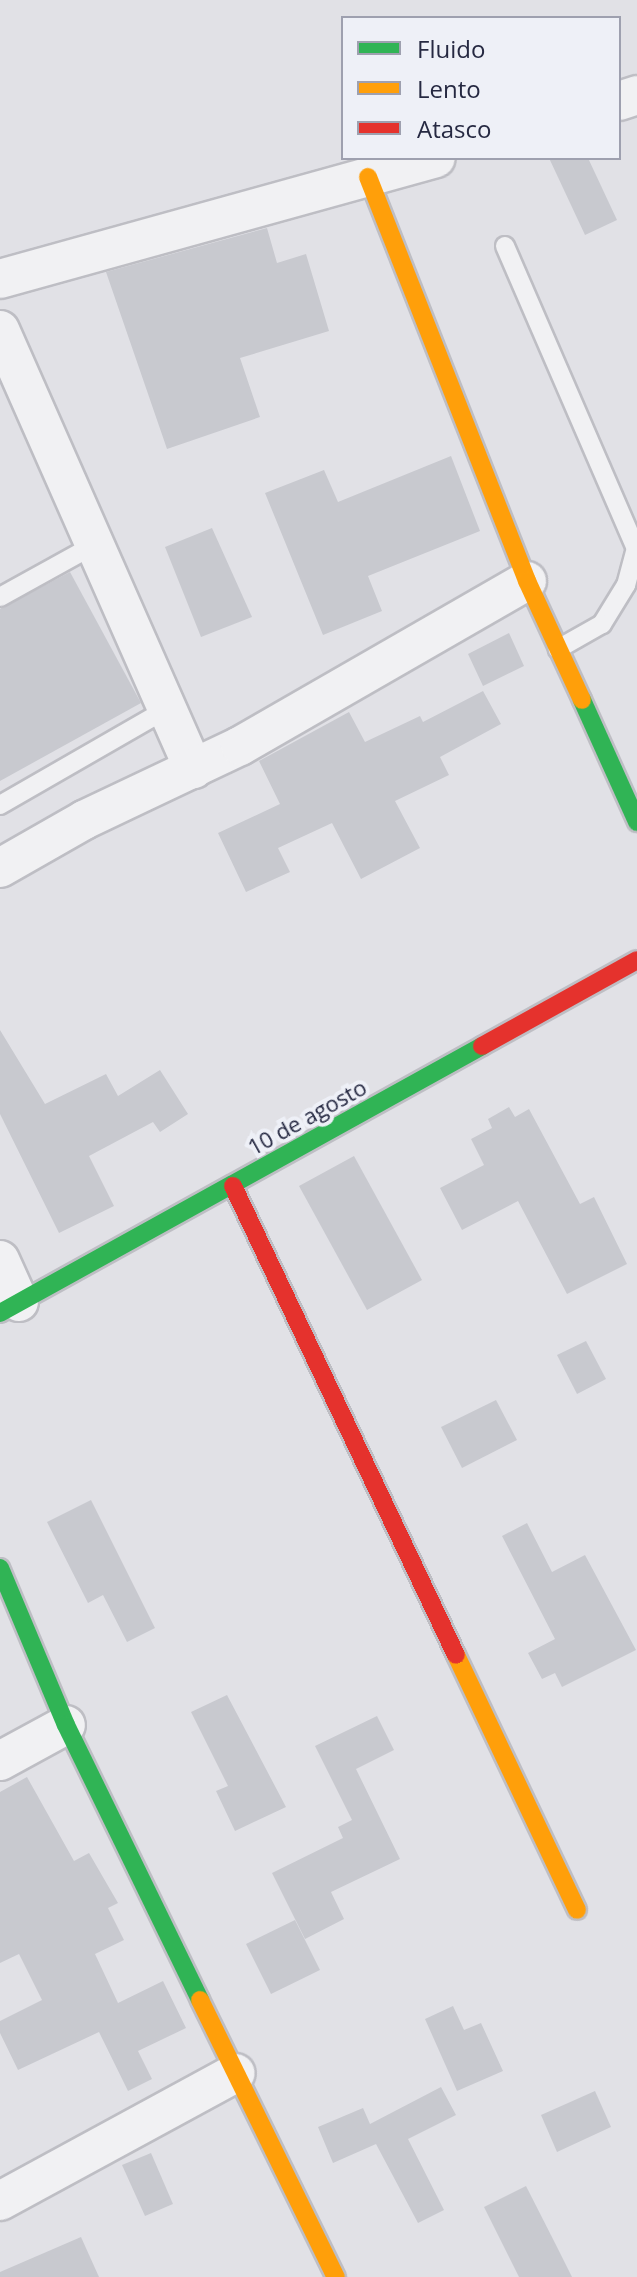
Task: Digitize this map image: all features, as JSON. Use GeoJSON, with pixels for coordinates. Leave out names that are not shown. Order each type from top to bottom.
{"type":"FeatureCollection","features":[{"type":"Feature","properties":{"kind":"street"},"geometry":{"type":"LineString","coordinates":[[0,279],[428,160]]}},
{"type":"Feature","properties":{"kind":"street"},"geometry":{"type":"LineString","coordinates":[[368,177],[527,581],[637,822]]}},
{"type":"Feature","properties":{"kind":"street"},"geometry":{"type":"LineString","coordinates":[[0,330],[194,769]]}},
{"type":"Feature","properties":{"kind":"street"},"geometry":{"type":"LineString","coordinates":[[0,868],[84,820],[240,746],[527,581]]}},
{"type":"Feature","properties":{"kind":"street","name":"10 de agosto"},"geometry":{"type":"LineString","coordinates":[[10,1308],[637,960]]}},
{"type":"Feature","properties":{"kind":"street"},"geometry":{"type":"LineString","coordinates":[[233,1186],[577,1910]]}},
{"type":"Feature","properties":{"kind":"street"},"geometry":{"type":"LineString","coordinates":[[0,1260],[10,1308]]}},
{"type":"Feature","properties":{"kind":"street"},"geometry":{"type":"LineString","coordinates":[[0,1568],[66,1725],[336,2277]]}},
{"type":"Feature","properties":{"kind":"street"},"geometry":{"type":"LineString","coordinates":[[0,1761],[66,1725]]}},
{"type":"Feature","properties":{"kind":"street"},"geometry":{"type":"LineString","coordinates":[[0,2201],[236,2073]]}},
{"type":"Feature","properties":{"kind":"lane"},"geometry":{"type":"LineString","coordinates":[[505,246],[636,548],[626,585],[602,624],[558,649]]}},
{"type":"Feature","properties":{"kind":"lane"},"geometry":{"type":"LineString","coordinates":[[0,597],[94,545]]}},
{"type":"Feature","properties":{"kind":"lane"},"geometry":{"type":"LineString","coordinates":[[0,805],[167,709]]}},
{"type":"Feature","properties":{"kind":"building"},"geometry":{"type":"Polygon","coordinates":[[[550,160],[589,160],[617,220],[585,235],[550,160]]]}},
{"type":"Feature","properties":{"kind":"building"},"geometry":{"type":"Polygon","coordinates":[[[267,228],[277,263],[306,254],[329,331],[240,358],[260,417],[167,449],[106,272],[267,228]]]}},
{"type":"Feature","properties":{"kind":"building"},"geometry":{"type":"Polygon","coordinates":[[[451,456],[480,531],[368,576],[382,611],[323,635],[265,493],[324,470],[338,502],[451,456]]]}},
{"type":"Feature","properties":{"kind":"building"},"geometry":{"type":"Polygon","coordinates":[[[212,528],[252,617],[201,637],[165,547],[212,528]]]}},
{"type":"Feature","properties":{"kind":"building"},"geometry":{"type":"Polygon","coordinates":[[[70,572],[141,703],[0,781],[0,609],[70,572]]]}},
{"type":"Feature","properties":{"kind":"building"},"geometry":{"type":"Polygon","coordinates":[[[509,633],[524,666],[483,686],[468,654],[509,633]]]}},
{"type":"Feature","properties":{"kind":"building"},"geometry":{"type":"Polygon","coordinates":[[[483,691],[501,724],[440,757],[449,775],[395,801],[420,848],[361,879],[332,823],[278,848],[290,872],[246,892],[218,833],[280,804],[259,761],[349,712],[365,742],[420,716],[423,722],[483,691]]]}},
{"type":"Feature","properties":{"kind":"building"},"geometry":{"type":"Polygon","coordinates":[[[0,1030],[45,1104],[106,1074],[118,1096],[160,1070],[188,1114],[160,1132],[153,1122],[89,1156],[114,1206],[59,1233],[0,1114],[0,1030]]]}},
{"type":"Feature","properties":{"kind":"building"},"geometry":{"type":"Polygon","coordinates":[[[509,1107],[515,1117],[529,1109],[580,1204],[594,1197],[627,1264],[567,1294],[518,1201],[462,1230],[440,1188],[484,1165],[471,1139],[492,1128],[488,1119],[509,1107]]]}},
{"type":"Feature","properties":{"kind":"building"},"geometry":{"type":"Polygon","coordinates":[[[354,1156],[422,1280],[367,1310],[299,1186],[354,1156]]]}},
{"type":"Feature","properties":{"kind":"building"},"geometry":{"type":"Polygon","coordinates":[[[586,1341],[606,1379],[577,1394],[557,1355],[586,1341]]]}},
{"type":"Feature","properties":{"kind":"building"},"geometry":{"type":"Polygon","coordinates":[[[496,1400],[517,1440],[462,1468],[441,1427],[496,1400]]]}},
{"type":"Feature","properties":{"kind":"building"},"geometry":{"type":"Polygon","coordinates":[[[91,1500],[155,1628],[127,1642],[103,1595],[88,1603],[47,1522],[91,1500]]]}},
{"type":"Feature","properties":{"kind":"building"},"geometry":{"type":"Polygon","coordinates":[[[527,1523],[552,1572],[585,1555],[636,1650],[562,1687],[555,1673],[542,1679],[528,1653],[555,1639],[502,1536],[527,1523]]]}},
{"type":"Feature","properties":{"kind":"building"},"geometry":{"type":"Polygon","coordinates":[[[227,1695],[286,1807],[235,1831],[216,1791],[228,1786],[191,1712],[227,1695]]]}},
{"type":"Feature","properties":{"kind":"building"},"geometry":{"type":"Polygon","coordinates":[[[377,1716],[394,1750],[356,1769],[400,1859],[331,1892],[344,1919],[305,1939],[272,1873],[343,1838],[338,1827],[352,1820],[315,1746],[377,1716]]]}},
{"type":"Feature","properties":{"kind":"building"},"geometry":{"type":"Polygon","coordinates":[[[27,1777],[74,1861],[89,1853],[118,1903],[108,1908],[124,1940],[95,1954],[118,2003],[163,1981],[186,2028],[138,2051],[152,2079],[128,2091],[99,2032],[18,2070],[0,2033],[0,2021],[42,2000],[19,1954],[0,1963],[0,1792],[27,1777]]]}},
{"type":"Feature","properties":{"kind":"building"},"geometry":{"type":"Polygon","coordinates":[[[295,1920],[320,1970],[271,1994],[246,1944],[295,1920]]]}},
{"type":"Feature","properties":{"kind":"building"},"geometry":{"type":"Polygon","coordinates":[[[453,2006],[464,2030],[481,2023],[503,2071],[457,2091],[425,2019],[453,2006]]]}},
{"type":"Feature","properties":{"kind":"building"},"geometry":{"type":"Polygon","coordinates":[[[441,2087],[456,2115],[408,2139],[444,2210],[418,2223],[376,2144],[333,2163],[318,2127],[363,2108],[370,2124],[441,2087]]]}},
{"type":"Feature","properties":{"kind":"building"},"geometry":{"type":"Polygon","coordinates":[[[595,2091],[611,2127],[557,2152],[541,2115],[595,2091]]]}},
{"type":"Feature","properties":{"kind":"building"},"geometry":{"type":"Polygon","coordinates":[[[151,2153],[173,2204],[145,2216],[122,2165],[151,2153]]]}},
{"type":"Feature","properties":{"kind":"building"},"geometry":{"type":"Polygon","coordinates":[[[526,2186],[572,2277],[519,2277],[484,2207],[526,2186]]]}},
{"type":"Feature","properties":{"kind":"building"},"geometry":{"type":"Polygon","coordinates":[[[81,2237],[99,2277],[0,2277],[0,2272],[81,2237]]]}},
{"type":"Feature","properties":{"kind":"traffic: fast"},"geometry":{"type":"LineString","coordinates":[[582,700],[637,822]]}},
{"type":"Feature","properties":{"kind":"traffic: fast"},"geometry":{"type":"LineString","coordinates":[[0,1313],[482,1046]]}},
{"type":"Feature","properties":{"kind":"traffic: fast"},"geometry":{"type":"LineString","coordinates":[[0,1568],[66,1725],[200,2000]]}},
{"type":"Feature","properties":{"kind":"traffic: slow"},"geometry":{"type":"LineString","coordinates":[[368,177],[527,581],[582,700]]}},
{"type":"Feature","properties":{"kind":"traffic: slow"},"geometry":{"type":"LineString","coordinates":[[456,1655],[577,1910]]}},
{"type":"Feature","properties":{"kind":"traffic: slow"},"geometry":{"type":"LineString","coordinates":[[200,2000],[336,2277]]}},
{"type":"Feature","properties":{"kind":"traffic: jam"},"geometry":{"type":"LineString","coordinates":[[482,1046],[637,960]]}},
{"type":"Feature","properties":{"kind":"traffic: jam"},"geometry":{"type":"LineString","coordinates":[[233,1186],[456,1655]]}}]}
